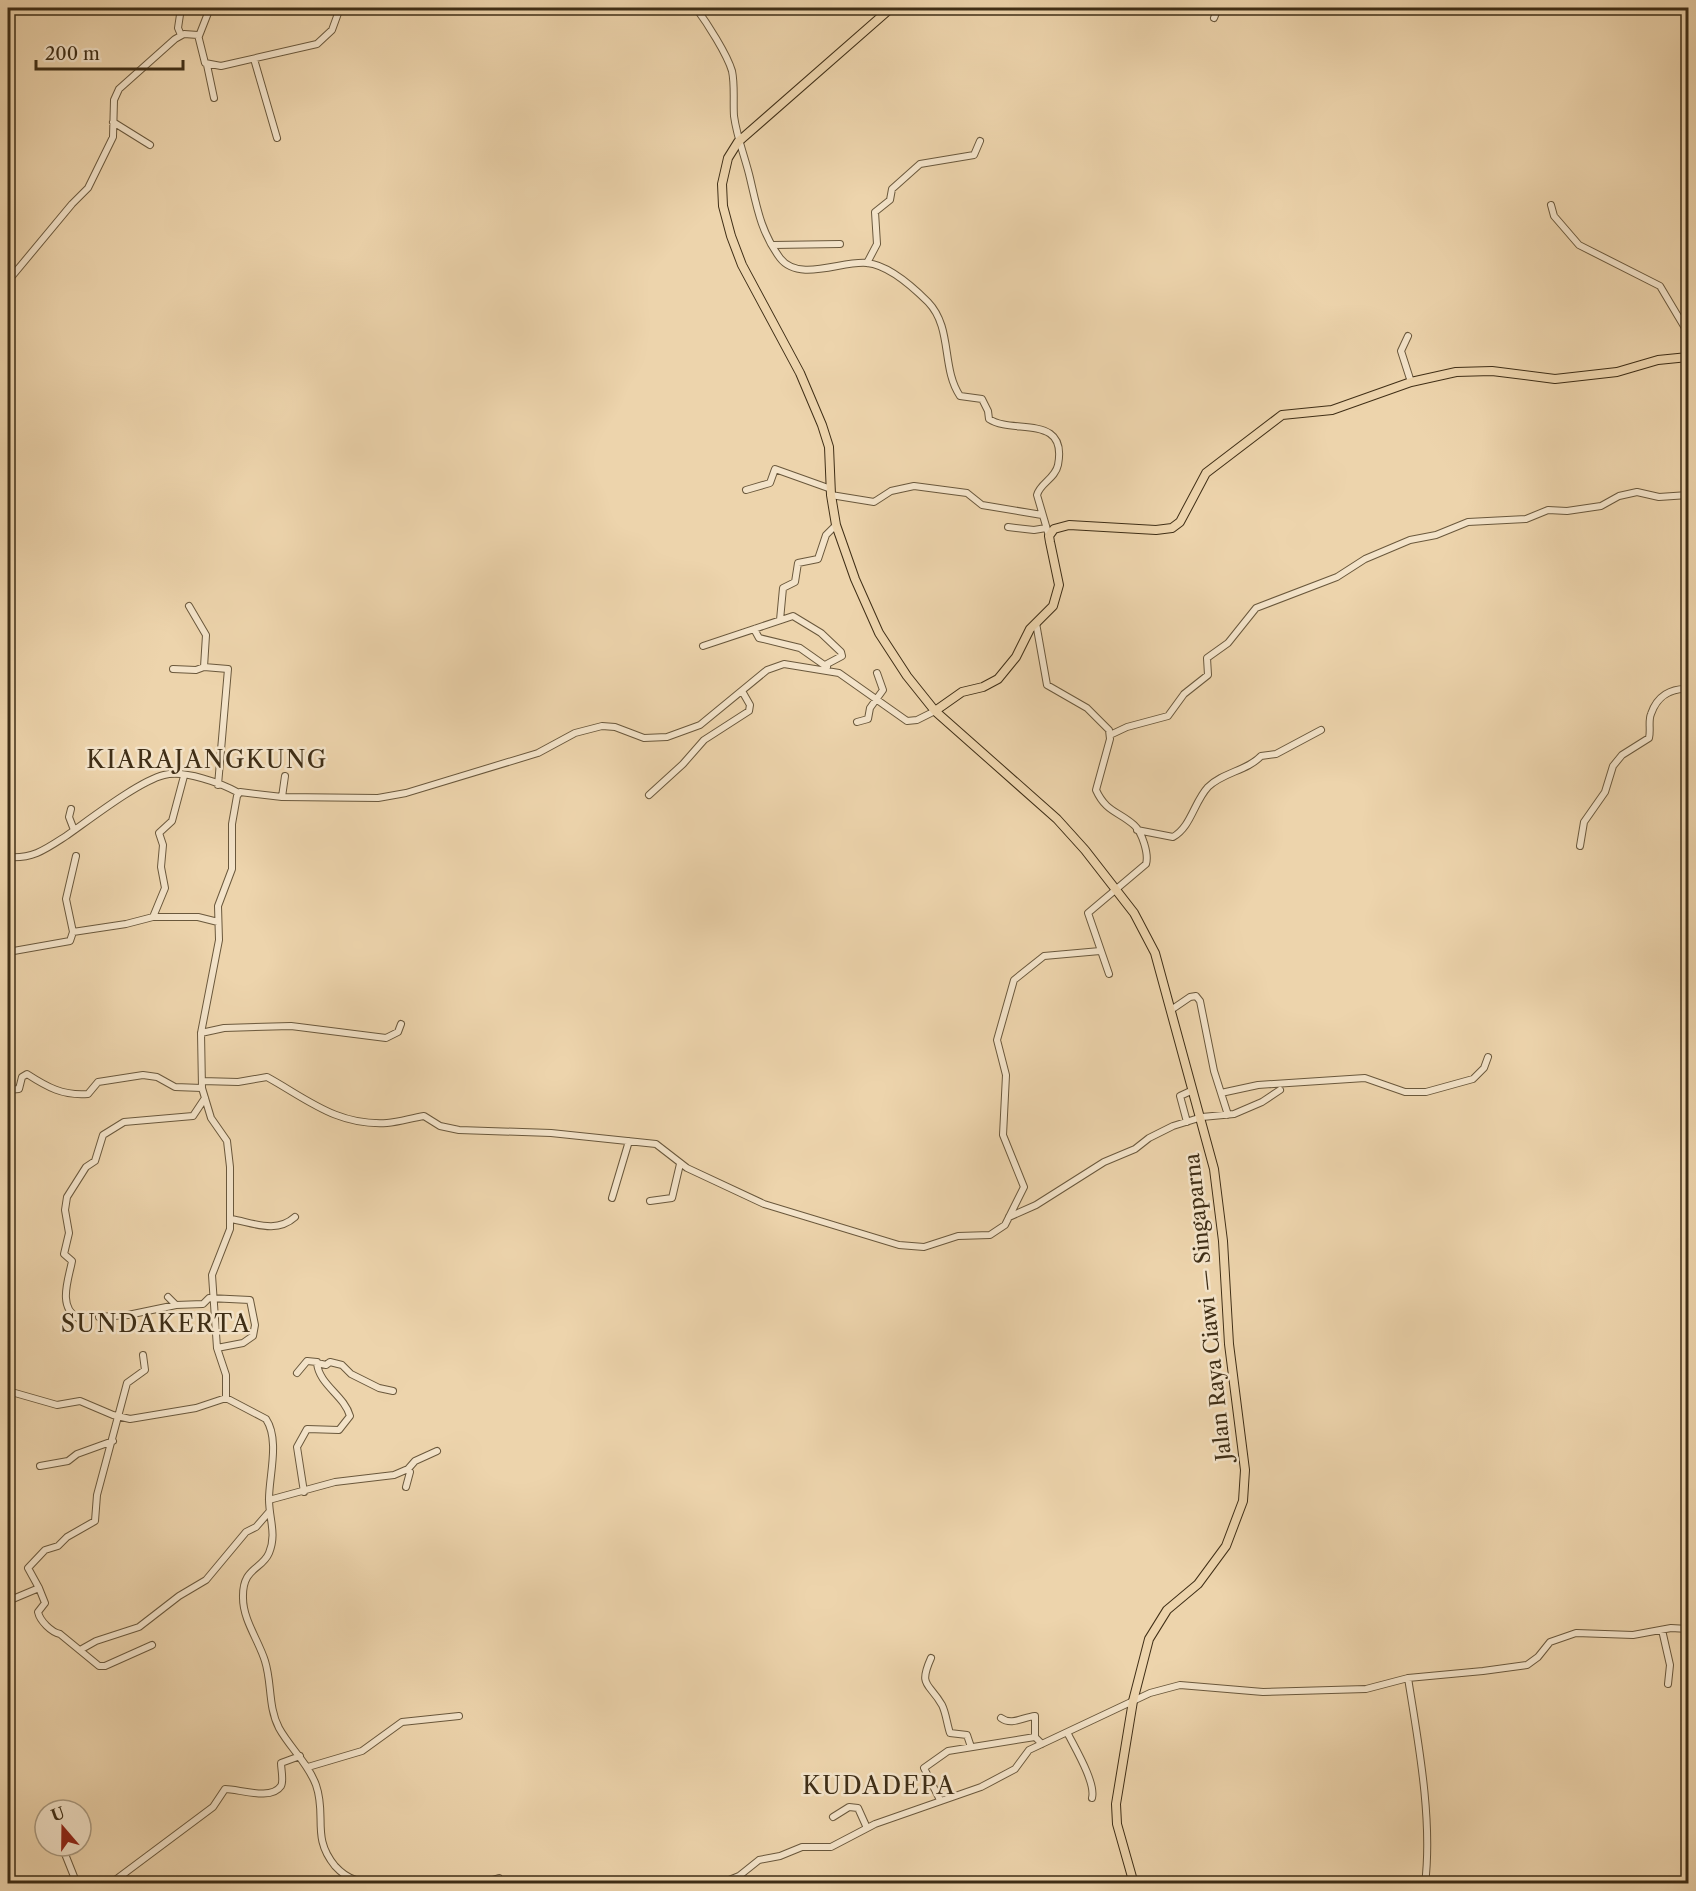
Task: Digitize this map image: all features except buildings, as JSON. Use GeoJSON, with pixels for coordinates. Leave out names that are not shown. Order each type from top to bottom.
{"type":"FeatureCollection","features":[{"type":"Feature","properties":{"kind":"main road","name":"Jalan Raya Ciawi — Singaparna"},"geometry":{"type":"LineString","coordinates":[[891,8],[738,142],[728,158],[722,184],[723,206],[742,265],[800,373],[829,444],[831,492],[836,525],[855,579],[879,633],[907,676],[935,711],[1047,809],[1085,850],[1134,913],[1153,948],[1202,1117],[1218,1191],[1229,1344],[1245,1470],[1243,1501],[1226,1546],[1197,1584],[1167,1610],[1149,1639],[1133,1701],[1116,1804],[1117,1824],[1134,1884]]}},
{"type":"Feature","properties":{"kind":"main road"},"geometry":{"type":"LineString","coordinates":[[935,711],[962,692],[983,687],[998,679],[1016,657],[1036,623],[1053,606],[1058,595],[1048,532],[1063,525],[1156,530],[1172,528],[1180,522],[1206,473],[1278,416],[1332,410],[1434,375],[1479,370],[1555,379],[1617,372],[1658,360],[1689,357]]}},
{"type":"Feature","properties":{"kind":"street"},"geometry":{"type":"LineString","coordinates":[[181,8],[178,21],[181,35]]}},
{"type":"Feature","properties":{"kind":"street"},"geometry":{"type":"LineString","coordinates":[[210,8],[200,36],[214,98]]}},
{"type":"Feature","properties":{"kind":"street"},"geometry":{"type":"LineString","coordinates":[[207,65],[221,66],[322,41],[336,22],[339,8]]}},
{"type":"Feature","properties":{"kind":"street"},"geometry":{"type":"LineString","coordinates":[[696,8],[732,70],[738,142],[750,179],[755,210],[773,245],[786,264],[797,268],[826,270],[867,263],[898,278],[930,305],[945,335],[953,380],[960,396],[965,399],[982,399],[988,410],[989,419],[995,423],[1029,426],[1053,436],[1059,450],[1053,476],[1038,492],[1048,532],[1008,527]]}},
{"type":"Feature","properties":{"kind":"street"},"geometry":{"type":"LineString","coordinates":[[1214,18],[1218,8]]}},
{"type":"Feature","properties":{"kind":"street"},"geometry":{"type":"LineString","coordinates":[[8,281],[88,188],[112,141],[114,100],[119,89],[181,35],[200,36]]}},
{"type":"Feature","properties":{"kind":"street"},"geometry":{"type":"LineString","coordinates":[[254,58],[277,138]]}},
{"type":"Feature","properties":{"kind":"street"},"geometry":{"type":"LineString","coordinates":[[113,122],[150,145]]}},
{"type":"Feature","properties":{"kind":"street"},"geometry":{"type":"LineString","coordinates":[[867,263],[877,244],[874,212],[890,200],[892,189],[920,164],[974,155],[980,141]]}},
{"type":"Feature","properties":{"kind":"street"},"geometry":{"type":"LineString","coordinates":[[1551,205],[1554,216],[1579,245],[1660,286],[1689,333]]}},
{"type":"Feature","properties":{"kind":"street"},"geometry":{"type":"LineString","coordinates":[[773,245],[840,244]]}},
{"type":"Feature","properties":{"kind":"street"},"geometry":{"type":"LineString","coordinates":[[1408,336],[1401,351],[1411,382]]}},
{"type":"Feature","properties":{"kind":"street"},"geometry":{"type":"LineString","coordinates":[[746,490],[770,483],[775,469],[831,492],[874,502],[891,491],[912,486],[967,493],[982,505],[1042,515]]}},
{"type":"Feature","properties":{"kind":"street"},"geometry":{"type":"LineString","coordinates":[[1110,735],[1127,727],[1159,720],[1171,713],[1184,694],[1208,675],[1207,658],[1227,644],[1256,609],[1337,577],[1388,548],[1468,522],[1531,519],[1548,510],[1568,511],[1601,506],[1619,496],[1637,492],[1659,497],[1689,495]]}},
{"type":"Feature","properties":{"kind":"street"},"geometry":{"type":"LineString","coordinates":[[780,620],[783,588],[795,582],[798,563],[818,559],[826,535],[836,525]]}},
{"type":"Feature","properties":{"kind":"street"},"geometry":{"type":"LineString","coordinates":[[189,606],[206,635],[204,667]]}},
{"type":"Feature","properties":{"kind":"street"},"geometry":{"type":"LineString","coordinates":[[8,857],[28,857],[45,851],[157,777],[184,776],[239,793],[282,797],[378,798],[406,793],[538,753],[575,733],[602,726],[615,727],[644,738],[673,735],[700,724],[777,665],[827,668],[842,656],[821,633],[793,616],[703,646]]}},
{"type":"Feature","properties":{"kind":"street"},"geometry":{"type":"LineString","coordinates":[[1036,623],[1047,685],[1087,708],[1105,724],[1110,735],[1096,789],[1110,811],[1137,830],[1173,837],[1184,830],[1202,794],[1215,782],[1254,764],[1261,756],[1276,754],[1321,730]]}},
{"type":"Feature","properties":{"kind":"street"},"geometry":{"type":"LineString","coordinates":[[754,629],[759,638],[800,648],[827,668],[878,699],[907,721],[917,720],[935,711]]}},
{"type":"Feature","properties":{"kind":"street"},"geometry":{"type":"LineString","coordinates":[[173,669],[196,670],[204,667],[228,669],[218,785]]}},
{"type":"Feature","properties":{"kind":"street"},"geometry":{"type":"LineString","coordinates":[[857,722],[868,719],[870,708],[878,699],[883,687],[877,673]]}},
{"type":"Feature","properties":{"kind":"street"},"geometry":{"type":"LineString","coordinates":[[1580,846],[1584,822],[1605,792],[1612,766],[1622,755],[1649,738],[1651,713],[1664,695],[1675,689],[1689,689]]}},
{"type":"Feature","properties":{"kind":"street"},"geometry":{"type":"LineString","coordinates":[[649,795],[683,764],[704,740],[749,711],[750,705],[742,691]]}},
{"type":"Feature","properties":{"kind":"street"},"geometry":{"type":"LineString","coordinates":[[153,917],[165,888],[161,867],[163,845],[159,832],[172,820],[184,776]]}},
{"type":"Feature","properties":{"kind":"street"},"geometry":{"type":"LineString","coordinates":[[282,797],[285,776]]}},
{"type":"Feature","properties":{"kind":"street"},"geometry":{"type":"LineString","coordinates":[[226,1398],[226,1375],[217,1348],[212,1272],[229,1233],[231,1219],[227,1143],[214,1124],[205,1098],[202,1084],[201,1033],[219,940],[220,900],[232,869],[232,824],[239,793]]}},
{"type":"Feature","properties":{"kind":"street"},"geometry":{"type":"LineString","coordinates":[[71,810],[69,817],[74,830]]}},
{"type":"Feature","properties":{"kind":"street"},"geometry":{"type":"LineString","coordinates":[[1109,974],[1088,913],[1147,862],[1147,853],[1137,830]]}},
{"type":"Feature","properties":{"kind":"street"},"geometry":{"type":"LineString","coordinates":[[8,952],[27,947],[67,943],[73,932],[66,899],[76,856]]}},
{"type":"Feature","properties":{"kind":"street"},"geometry":{"type":"LineString","coordinates":[[73,932],[126,924],[153,917],[198,917],[218,922]]}},
{"type":"Feature","properties":{"kind":"street"},"geometry":{"type":"LineString","coordinates":[[8,1090],[19,1089],[22,1077],[27,1074],[54,1090],[68,1095],[88,1094],[98,1082],[143,1075],[157,1077],[175,1087],[238,1082],[267,1077],[308,1103],[359,1122],[387,1123],[424,1116],[440,1126],[459,1131],[551,1133],[658,1145],[680,1164],[764,1204],[899,1245],[924,1246],[958,1236],[990,1235],[1003,1227],[1024,1185],[1003,1132],[1006,1075],[997,1040],[1014,979],[1043,956],[1100,951]]}},
{"type":"Feature","properties":{"kind":"street"},"geometry":{"type":"LineString","coordinates":[[1171,1010],[1192,997],[1196,996],[1200,1001],[1228,1115]]}},
{"type":"Feature","properties":{"kind":"street"},"geometry":{"type":"LineString","coordinates":[[201,1033],[232,1028],[291,1026],[386,1038],[398,1032],[401,1024]]}},
{"type":"Feature","properties":{"kind":"street"},"geometry":{"type":"LineString","coordinates":[[1221,1093],[1256,1085],[1365,1078],[1405,1092],[1426,1092],[1473,1079],[1484,1068],[1488,1057]]}},
{"type":"Feature","properties":{"kind":"street"},"geometry":{"type":"LineString","coordinates":[[1187,1122],[1180,1096],[1193,1090]]}},
{"type":"Feature","properties":{"kind":"street"},"geometry":{"type":"LineString","coordinates":[[1009,1218],[1036,1205],[1104,1162],[1135,1149],[1147,1139],[1173,1126],[1202,1117],[1228,1115],[1262,1102],[1280,1090]]}},
{"type":"Feature","properties":{"kind":"street"},"geometry":{"type":"LineString","coordinates":[[78,1318],[71,1312],[64,1292],[72,1261],[64,1254],[69,1233],[65,1204],[86,1167],[95,1161],[102,1136],[124,1122],[193,1116],[205,1098]]}},
{"type":"Feature","properties":{"kind":"street"},"geometry":{"type":"LineString","coordinates":[[612,1198],[630,1142]]}},
{"type":"Feature","properties":{"kind":"street"},"geometry":{"type":"LineString","coordinates":[[650,1201],[671,1198],[680,1164]]}},
{"type":"Feature","properties":{"kind":"street"},"geometry":{"type":"LineString","coordinates":[[231,1219],[275,1227],[284,1226],[295,1217]]}},
{"type":"Feature","properties":{"kind":"street"},"geometry":{"type":"LineString","coordinates":[[168,1297],[176,1305]]}},
{"type":"Feature","properties":{"kind":"street"},"geometry":{"type":"LineString","coordinates":[[99,1317],[128,1315],[176,1305],[203,1304],[208,1298],[250,1300],[255,1325],[253,1336],[248,1340],[217,1348]]}},
{"type":"Feature","properties":{"kind":"street"},"geometry":{"type":"LineString","coordinates":[[142,1355],[145,1370],[127,1383],[97,1495],[95,1521],[68,1536],[58,1546],[45,1550],[30,1564],[28,1571],[39,1588],[45,1604],[38,1612],[39,1616],[54,1632],[60,1634],[103,1667],[152,1645]]}},
{"type":"Feature","properties":{"kind":"street"},"geometry":{"type":"LineString","coordinates":[[297,1373],[307,1361],[325,1365],[330,1362],[340,1364],[352,1375],[393,1391]]}},
{"type":"Feature","properties":{"kind":"street"},"geometry":{"type":"LineString","coordinates":[[304,1492],[297,1446],[306,1430],[340,1430],[350,1418],[347,1408],[319,1375],[317,1362]]}},
{"type":"Feature","properties":{"kind":"street"},"geometry":{"type":"LineString","coordinates":[[8,1391],[57,1405],[80,1401],[119,1417],[160,1416],[176,1410],[198,1408],[226,1398],[263,1417],[269,1425],[272,1442],[269,1512],[274,1533],[269,1554],[249,1574],[243,1601],[266,1663],[269,1693],[277,1724],[308,1767],[322,1805],[319,1825],[321,1839],[333,1863],[357,1882],[393,1884]]}},
{"type":"Feature","properties":{"kind":"street"},"geometry":{"type":"LineString","coordinates":[[40,1466],[68,1461],[77,1454],[113,1441]]}},
{"type":"Feature","properties":{"kind":"street"},"geometry":{"type":"LineString","coordinates":[[269,1500],[335,1482],[393,1475],[408,1469],[415,1461],[437,1451]]}},
{"type":"Feature","properties":{"kind":"street"},"geometry":{"type":"LineString","coordinates":[[406,1487],[408,1469]]}},
{"type":"Feature","properties":{"kind":"street"},"geometry":{"type":"LineString","coordinates":[[80,1650],[96,1641],[139,1628],[179,1596],[206,1580],[246,1532],[256,1527],[269,1512]]}},
{"type":"Feature","properties":{"kind":"street"},"geometry":{"type":"LineString","coordinates":[[8,1601],[39,1588]]}},
{"type":"Feature","properties":{"kind":"street"},"geometry":{"type":"LineString","coordinates":[[719,1884],[739,1876],[760,1860],[780,1856],[802,1847],[831,1847],[867,1828],[1002,1777],[1016,1768],[1029,1750],[1068,1734],[1150,1693],[1183,1685],[1256,1692],[1372,1688],[1408,1678],[1490,1671],[1527,1665],[1550,1642],[1576,1633],[1633,1635],[1662,1630],[1689,1629]]}},
{"type":"Feature","properties":{"kind":"street"},"geometry":{"type":"LineString","coordinates":[[1662,1630],[1670,1665],[1668,1684]]}},
{"type":"Feature","properties":{"kind":"street"},"geometry":{"type":"LineString","coordinates":[[931,1658],[924,1678],[925,1684],[941,1704],[950,1733],[967,1735],[970,1747]]}},
{"type":"Feature","properties":{"kind":"street"},"geometry":{"type":"LineString","coordinates":[[1408,1678],[1420,1751],[1425,1804],[1427,1882]]}},
{"type":"Feature","properties":{"kind":"street"},"geometry":{"type":"LineString","coordinates":[[308,1767],[354,1755],[374,1744],[404,1721],[459,1716]]}},
{"type":"Feature","properties":{"kind":"street"},"geometry":{"type":"LineString","coordinates":[[1004,1723],[1035,1716],[1035,1737],[1042,1744]]}},
{"type":"Feature","properties":{"kind":"street"},"geometry":{"type":"LineString","coordinates":[[1068,1734],[1083,1765],[1093,1792],[1092,1798]]}},
{"type":"Feature","properties":{"kind":"street"},"geometry":{"type":"LineString","coordinates":[[940,1800],[925,1766],[944,1752],[1035,1737]]}},
{"type":"Feature","properties":{"kind":"street"},"geometry":{"type":"LineString","coordinates":[[110,1884],[213,1807],[225,1789],[262,1793],[278,1789],[282,1784],[281,1763],[300,1756]]}},
{"type":"Feature","properties":{"kind":"street"},"geometry":{"type":"LineString","coordinates":[[833,1817],[849,1807],[858,1808],[867,1828]]}},
{"type":"Feature","properties":{"kind":"street"},"geometry":{"type":"LineString","coordinates":[[67,1858],[77,1884]]}},
{"type":"Feature","properties":{"kind":"street"},"geometry":{"type":"LineString","coordinates":[[479,1884],[499,1878]]}},
{"type":"Feature","properties":{"kind":"district","name":"KIARAJANGKUNG"},"geometry":{"type":"Point","coordinates":[207,760]}},
{"type":"Feature","properties":{"kind":"district","name":"SUNDAKERTA"},"geometry":{"type":"Point","coordinates":[156,1324]}},
{"type":"Feature","properties":{"kind":"district","name":"KUDADEPA"},"geometry":{"type":"Point","coordinates":[879,1786]}}]}
